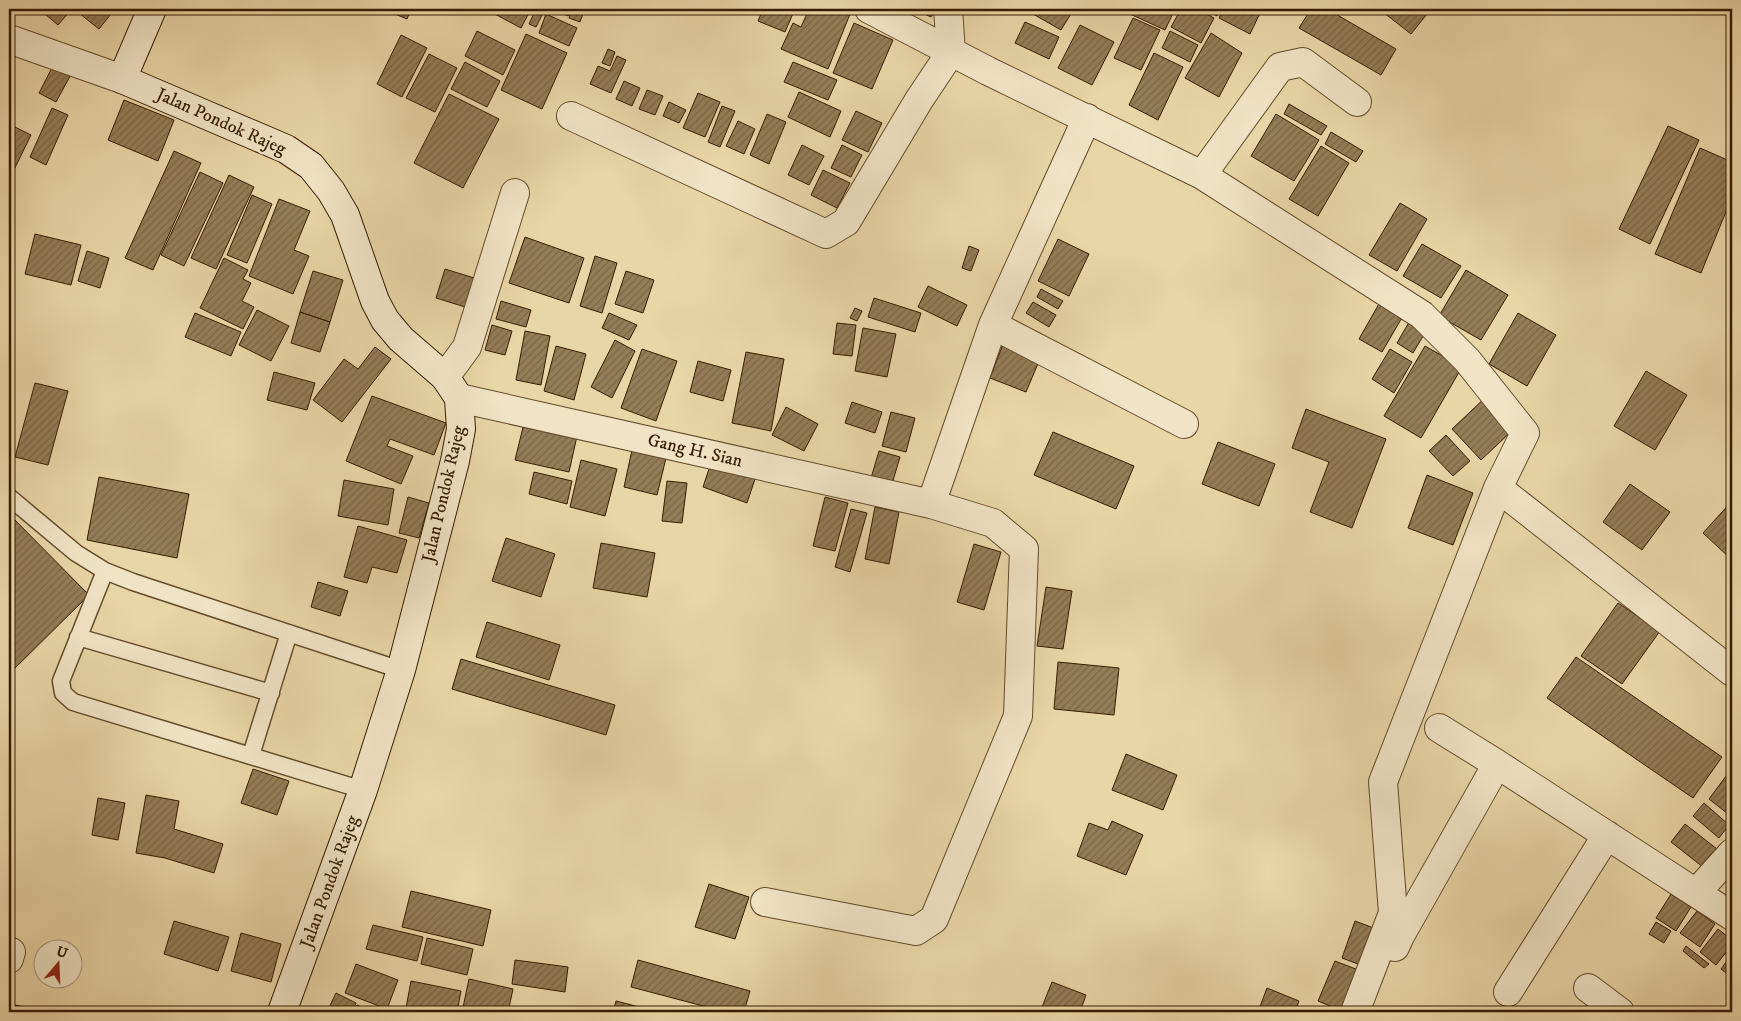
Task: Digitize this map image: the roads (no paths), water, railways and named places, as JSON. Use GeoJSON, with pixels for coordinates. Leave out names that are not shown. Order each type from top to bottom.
{"type":"FeatureCollection","features":[{"type":"Feature","properties":{"kind":"street"},"geometry":{"type":"LineString","coordinates":[[122,79],[152,9]]}},
{"type":"Feature","properties":{"kind":"street"},"geometry":{"type":"LineString","coordinates":[[869,9],[951,52],[1202,175],[1422,315],[1467,360],[1524,433],[1498,488],[1383,782],[1393,914],[1366,1012]]}},
{"type":"Feature","properties":{"kind":"street"},"geometry":{"type":"LineString","coordinates":[[571,116],[826,234],[846,222],[919,100],[951,52],[948,9]]}},
{"type":"Feature","properties":{"kind":"street","name":"Jalan Pondok Rajeg"},"geometry":{"type":"LineString","coordinates":[[9,39],[122,79],[286,149],[311,166],[345,215],[375,301],[385,320],[401,339],[452,388],[461,429],[455,461],[401,670],[363,790],[282,1012]]}},
{"type":"Feature","properties":{"kind":"street"},"geometry":{"type":"LineString","coordinates":[[1202,175],[1280,67],[1303,62],[1357,102]]}},
{"type":"Feature","properties":{"kind":"street"},"geometry":{"type":"LineString","coordinates":[[931,504],[993,325],[1087,118]]}},
{"type":"Feature","properties":{"kind":"street"},"geometry":{"type":"LineString","coordinates":[[452,388],[467,347],[515,193]]}},
{"type":"Feature","properties":{"kind":"street"},"geometry":{"type":"LineString","coordinates":[[993,325],[1184,424]]}},
{"type":"Feature","properties":{"kind":"street","name":"Gang H. Sian"},"geometry":{"type":"LineString","coordinates":[[452,388],[931,504],[993,523],[1024,549],[1018,716],[934,919],[916,932],[764,902]]}},
{"type":"Feature","properties":{"kind":"street"},"geometry":{"type":"LineString","coordinates":[[1498,488],[1732,672]]}},
{"type":"Feature","properties":{"kind":"street"},"geometry":{"type":"LineString","coordinates":[[1439,728],[1607,834],[1732,916]]}},
{"type":"Feature","properties":{"kind":"street"},"geometry":{"type":"LineString","coordinates":[[1366,1012],[1400,936],[1497,764]]}},
{"type":"Feature","properties":{"kind":"street"},"geometry":{"type":"LineString","coordinates":[[1508,992],[1607,834]]}},
{"type":"Feature","properties":{"kind":"street"},"geometry":{"type":"LineString","coordinates":[[1696,893],[1732,853]]}},
{"type":"Feature","properties":{"kind":"street"},"geometry":{"type":"LineString","coordinates":[[1588,988],[1620,1012]]}},
{"type":"Feature","properties":{"kind":"lane"},"geometry":{"type":"LineString","coordinates":[[9,497],[76,553],[105,571],[401,670]]}},
{"type":"Feature","properties":{"kind":"lane"},"geometry":{"type":"LineString","coordinates":[[105,571],[61,681],[63,693],[73,702],[363,790]]}},
{"type":"Feature","properties":{"kind":"lane"},"geometry":{"type":"LineString","coordinates":[[251,755],[289,633]]}},
{"type":"Feature","properties":{"kind":"lane"},"geometry":{"type":"LineString","coordinates":[[78,636],[271,693]]}}]}
